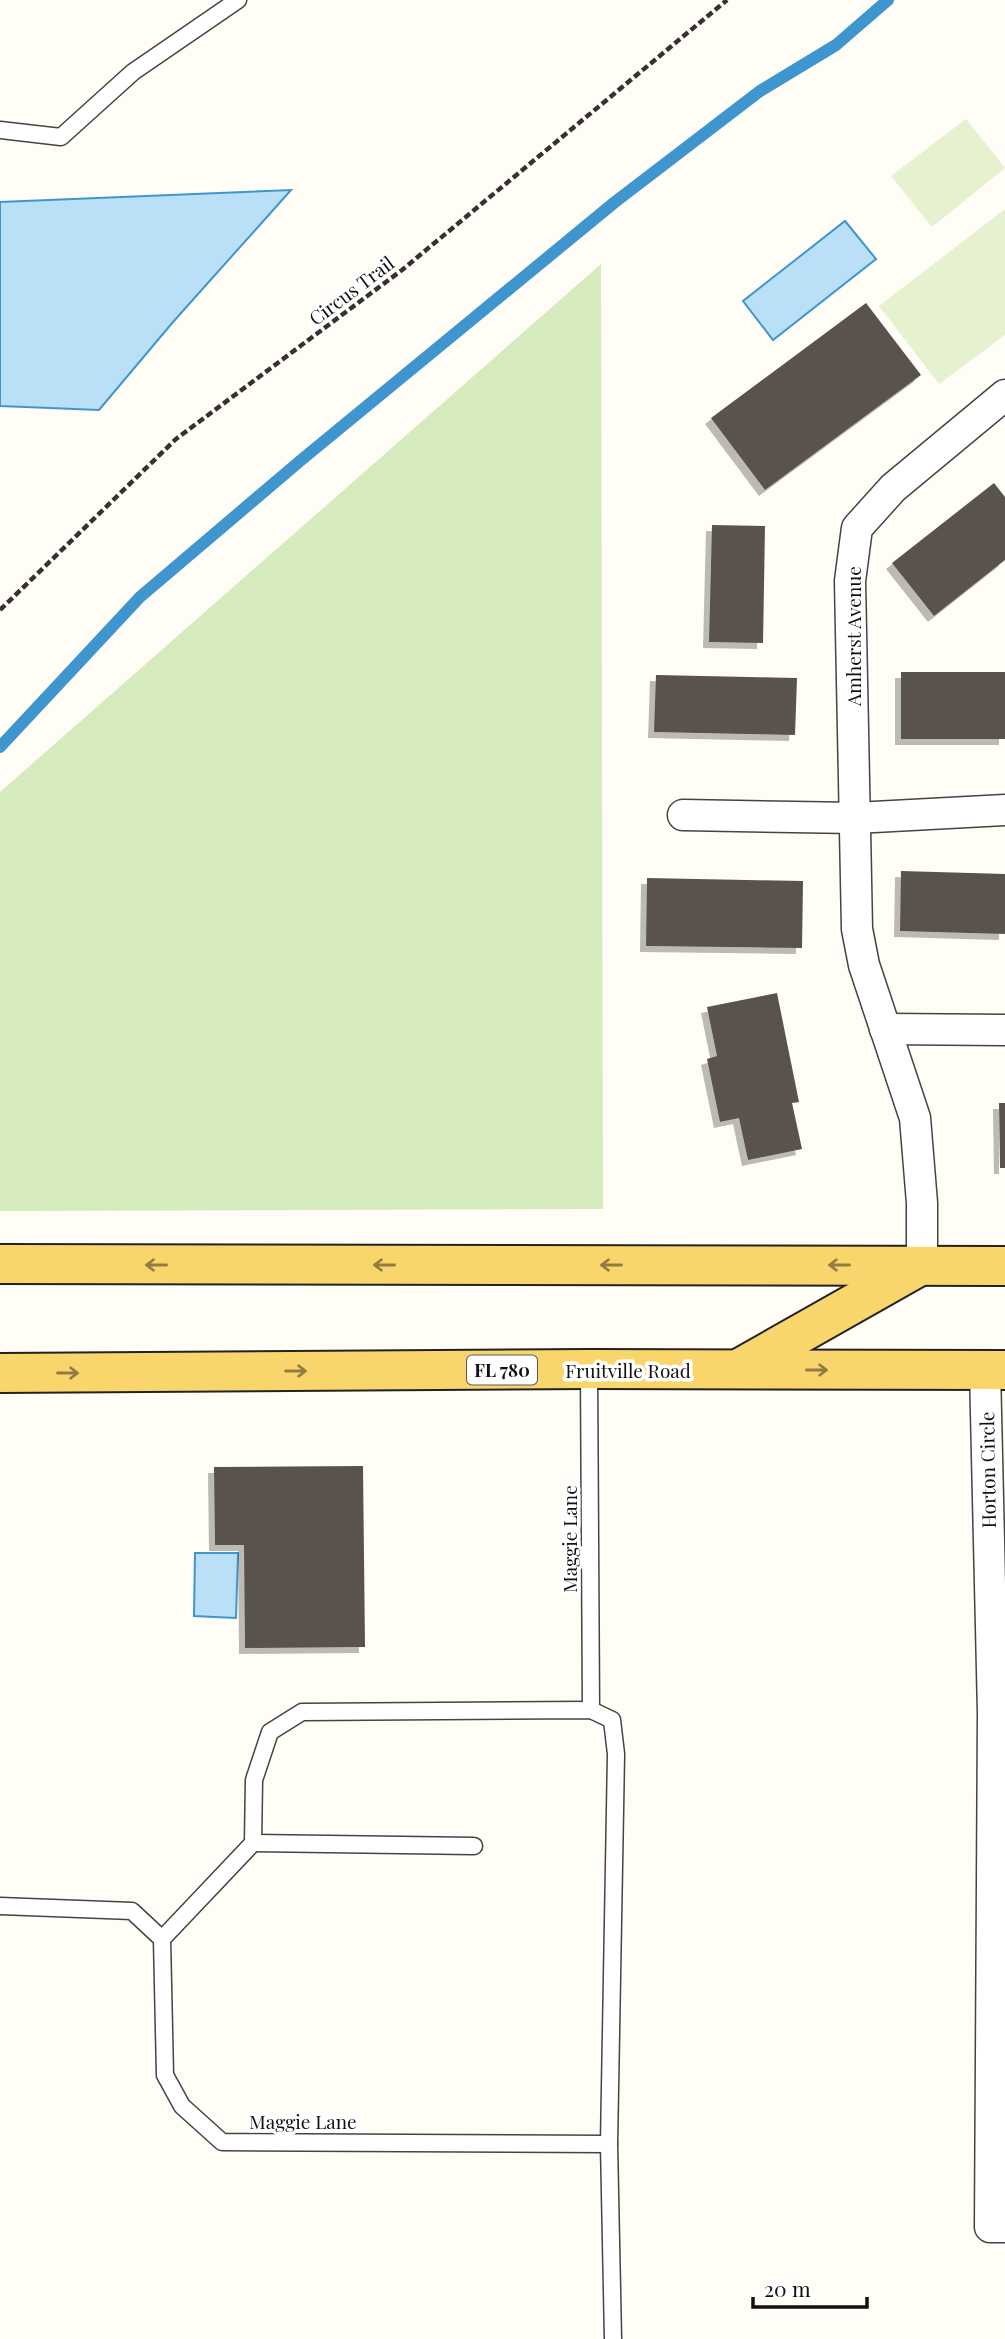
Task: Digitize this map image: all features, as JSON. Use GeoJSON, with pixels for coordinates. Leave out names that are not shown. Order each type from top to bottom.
{"type":"FeatureCollection","features":[{"type":"Feature","properties":{"kind":"main road"},"geometry":{"type":"LineString","coordinates":[[0,1264],[1005,1266]]}},
{"type":"Feature","properties":{"kind":"main road"},"geometry":{"type":"LineString","coordinates":[[736,1370],[922,1265]]}},
{"type":"Feature","properties":{"kind":"main road","name":"Fruitville Road"},"geometry":{"type":"LineString","coordinates":[[0,1373],[998,1367]]}},
{"type":"Feature","properties":{"kind":"street","name":"Amherst Avenue"},"geometry":{"type":"LineString","coordinates":[[922,1265],[922,1203],[915,1118],[864,965],[857,929],[850,581],[857,528],[893,488],[1005,395]]}},
{"type":"Feature","properties":{"kind":"street"},"geometry":{"type":"LineString","coordinates":[[683,815],[855,818],[1005,810]]}},
{"type":"Feature","properties":{"kind":"street"},"geometry":{"type":"LineString","coordinates":[[885,1029],[1005,1030]]}},
{"type":"Feature","properties":{"kind":"street","name":"Horton Circle"},"geometry":{"type":"LineString","coordinates":[[998,1367],[986,1488],[993,1713],[990,2227],[1005,2227]]}},
{"type":"Feature","properties":{"kind":"lane"},"geometry":{"type":"LineString","coordinates":[[0,130],[61,137],[133,72],[238,0]]}},
{"type":"Feature","properties":{"kind":"lane","name":"Maggie Lane"},"geometry":{"type":"LineString","coordinates":[[589,1369],[591,1710]]}},
{"type":"Feature","properties":{"kind":"lane"},"geometry":{"type":"LineString","coordinates":[[0,1906],[132,1911],[162,1939],[253,1843],[254,1780],[270,1732],[302,1712],[591,1710],[611,1720],[616,1754],[609,2144],[613,2339]]}},
{"type":"Feature","properties":{"kind":"lane"},"geometry":{"type":"LineString","coordinates":[[253,1843],[474,1846]]}},
{"type":"Feature","properties":{"kind":"lane","name":"Maggie Lane"},"geometry":{"type":"LineString","coordinates":[[162,1939],[166,2075],[183,2106],[222,2142],[609,2144]]}},
{"type":"Feature","properties":{"kind":"path","name":"Circus Trail"},"geometry":{"type":"LineString","coordinates":[[0,610],[176,439],[402,270],[727,0]]}},
{"type":"Feature","properties":{"kind":"green space"},"geometry":{"type":"Polygon","coordinates":[[[966,119],[1005,168],[932,227],[891,176],[966,119]]]}},
{"type":"Feature","properties":{"kind":"green space"},"geometry":{"type":"Polygon","coordinates":[[[1005,209],[1005,335],[939,384],[879,306],[1005,209]]]}},
{"type":"Feature","properties":{"kind":"green space"},"geometry":{"type":"Polygon","coordinates":[[[601,264],[603,1209],[0,1211],[0,792],[601,264]]]}},
{"type":"Feature","properties":{"kind":"water"},"geometry":{"type":"Polygon","coordinates":[[[291,190],[173,322],[99,410],[0,406],[0,202],[291,190]]]}},
{"type":"Feature","properties":{"kind":"water"},"geometry":{"type":"Polygon","coordinates":[[[845,221],[876,259],[773,340],[743,301],[845,221]]]}},
{"type":"Feature","properties":{"kind":"water"},"geometry":{"type":"Polygon","coordinates":[[[195,1553],[238,1553],[236,1618],[194,1616],[195,1553]]]}},
{"type":"Feature","properties":{"kind":"building"},"geometry":{"type":"Polygon","coordinates":[[[866,303],[921,375],[765,490],[711,418],[866,303]]]}},
{"type":"Feature","properties":{"kind":"building"},"geometry":{"type":"Polygon","coordinates":[[[994,483],[1005,497],[1005,560],[934,616],[892,563],[994,483]]]}},
{"type":"Feature","properties":{"kind":"building"},"geometry":{"type":"Polygon","coordinates":[[[712,525],[765,526],[763,643],[709,642],[712,525]]]}},
{"type":"Feature","properties":{"kind":"building"},"geometry":{"type":"Polygon","coordinates":[[[901,672],[1005,672],[1005,739],[901,739],[901,672]]]}},
{"type":"Feature","properties":{"kind":"building"},"geometry":{"type":"Polygon","coordinates":[[[656,675],[797,678],[795,735],[654,732],[656,675]]]}},
{"type":"Feature","properties":{"kind":"building"},"geometry":{"type":"Polygon","coordinates":[[[901,871],[1005,874],[1005,934],[900,931],[901,871]]]}},
{"type":"Feature","properties":{"kind":"building"},"geometry":{"type":"Polygon","coordinates":[[[647,878],[803,881],[802,948],[646,946],[647,878]]]}},
{"type":"Feature","properties":{"kind":"building"},"geometry":{"type":"Polygon","coordinates":[[[777,993],[799,1102],[792,1103],[802,1149],[748,1160],[739,1118],[720,1122],[707,1059],[717,1056],[707,1007],[777,993]]]}},
{"type":"Feature","properties":{"kind":"building"},"geometry":{"type":"Polygon","coordinates":[[[999,1103],[1005,1103],[1005,1168],[1000,1168],[999,1103]]]}},
{"type":"Feature","properties":{"kind":"building"},"geometry":{"type":"Polygon","coordinates":[[[363,1466],[365,1647],[245,1648],[244,1545],[215,1545],[214,1467],[363,1466]]]}},
{"type":"Feature","properties":{"kind":"waterway"},"geometry":{"type":"LineString","coordinates":[[0,747],[140,597],[300,461],[615,202],[760,91],[836,45],[888,0]]}}]}
